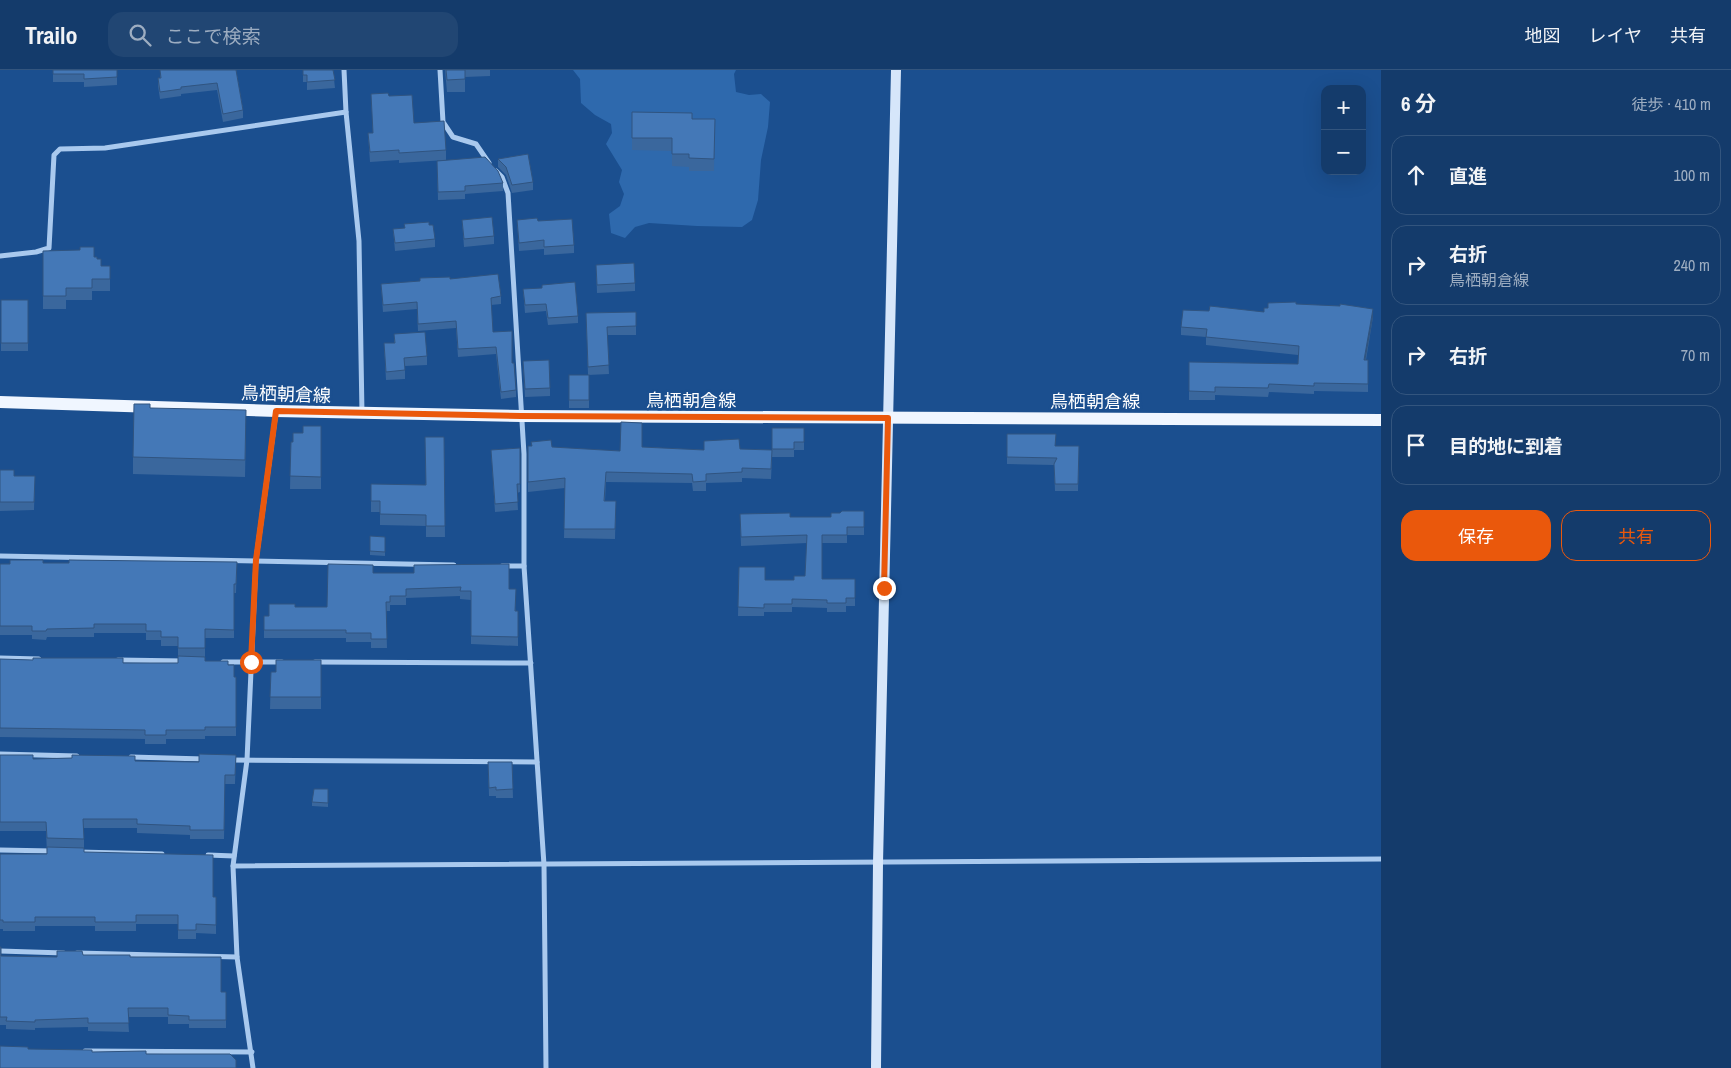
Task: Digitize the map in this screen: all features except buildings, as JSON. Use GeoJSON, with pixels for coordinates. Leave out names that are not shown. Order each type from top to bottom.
{"type":"FeatureCollection","features":[{"type":"Feature","properties":{"kind":"main road","name":"鳥栖朝倉線"},"geometry":{"type":"LineString","coordinates":[[0,402],[276,411],[521,416],[1381,420]]}},
{"type":"Feature","properties":{"kind":"street"},"geometry":{"type":"LineString","coordinates":[[344,70],[346,112],[359,241],[362,413]]}},
{"type":"Feature","properties":{"kind":"street"},"geometry":{"type":"LineString","coordinates":[[440,70],[443,122],[453,137],[476,144],[489,164],[502,177],[508,193],[525,494],[524,566],[544,864],[546,1068]]}},
{"type":"Feature","properties":{"kind":"street"},"geometry":{"type":"LineString","coordinates":[[876,1068],[878,863],[896,70]]}},
{"type":"Feature","properties":{"kind":"street"},"geometry":{"type":"LineString","coordinates":[[0,256],[36,252],[49,248],[54,155],[60,149],[104,148],[346,112]]}},
{"type":"Feature","properties":{"kind":"street"},"geometry":{"type":"LineString","coordinates":[[253,1068],[237,956],[233,866],[247,760],[256,560],[276,411]]}},
{"type":"Feature","properties":{"kind":"street"},"geometry":{"type":"LineString","coordinates":[[0,556],[465,565]]}},
{"type":"Feature","properties":{"kind":"street"},"geometry":{"type":"LineString","coordinates":[[495,566],[524,566]]}},
{"type":"Feature","properties":{"kind":"street"},"geometry":{"type":"LineString","coordinates":[[0,658],[48,659]]}},
{"type":"Feature","properties":{"kind":"street"},"geometry":{"type":"LineString","coordinates":[[116,660],[193,662]]}},
{"type":"Feature","properties":{"kind":"street"},"geometry":{"type":"LineString","coordinates":[[212,662],[291,662]]}},
{"type":"Feature","properties":{"kind":"street"},"geometry":{"type":"LineString","coordinates":[[311,662],[531,663]]}},
{"type":"Feature","properties":{"kind":"street"},"geometry":{"type":"LineString","coordinates":[[0,754],[79,756]]}},
{"type":"Feature","properties":{"kind":"street"},"geometry":{"type":"LineString","coordinates":[[128,757],[207,759]]}},
{"type":"Feature","properties":{"kind":"street"},"geometry":{"type":"LineString","coordinates":[[227,760],[538,762]]}},
{"type":"Feature","properties":{"kind":"street"},"geometry":{"type":"LineString","coordinates":[[0,850],[58,851]]}},
{"type":"Feature","properties":{"kind":"street"},"geometry":{"type":"LineString","coordinates":[[68,852],[166,854]]}},
{"type":"Feature","properties":{"kind":"street"},"geometry":{"type":"LineString","coordinates":[[205,855],[234,856]]}},
{"type":"Feature","properties":{"kind":"street"},"geometry":{"type":"LineString","coordinates":[[233,866],[1381,859]]}},
{"type":"Feature","properties":{"kind":"street"},"geometry":{"type":"LineString","coordinates":[[0,951],[237,956]]}},
{"type":"Feature","properties":{"kind":"street"},"geometry":{"type":"LineString","coordinates":[[77,1051],[252,1052]]}},
{"type":"Feature","properties":{"kind":"shaded area"},"geometry":{"type":"Polygon","coordinates":[[[573,70],[736,70],[734,74],[736,92],[749,95],[761,94],[770,102],[768,127],[761,160],[758,200],[752,220],[742,227],[649,223],[635,227],[625,238],[611,233],[609,214],[620,206],[624,194],[619,182],[622,170],[606,144],[612,133],[611,124],[595,115],[581,103],[580,79],[573,70]]]}},
{"type":"Feature","properties":{"kind":"route"},"geometry":{"type":"LineString","coordinates":[[251,662],[256,560],[276,411],[521,416],[888,418],[884,588]]}}]}
